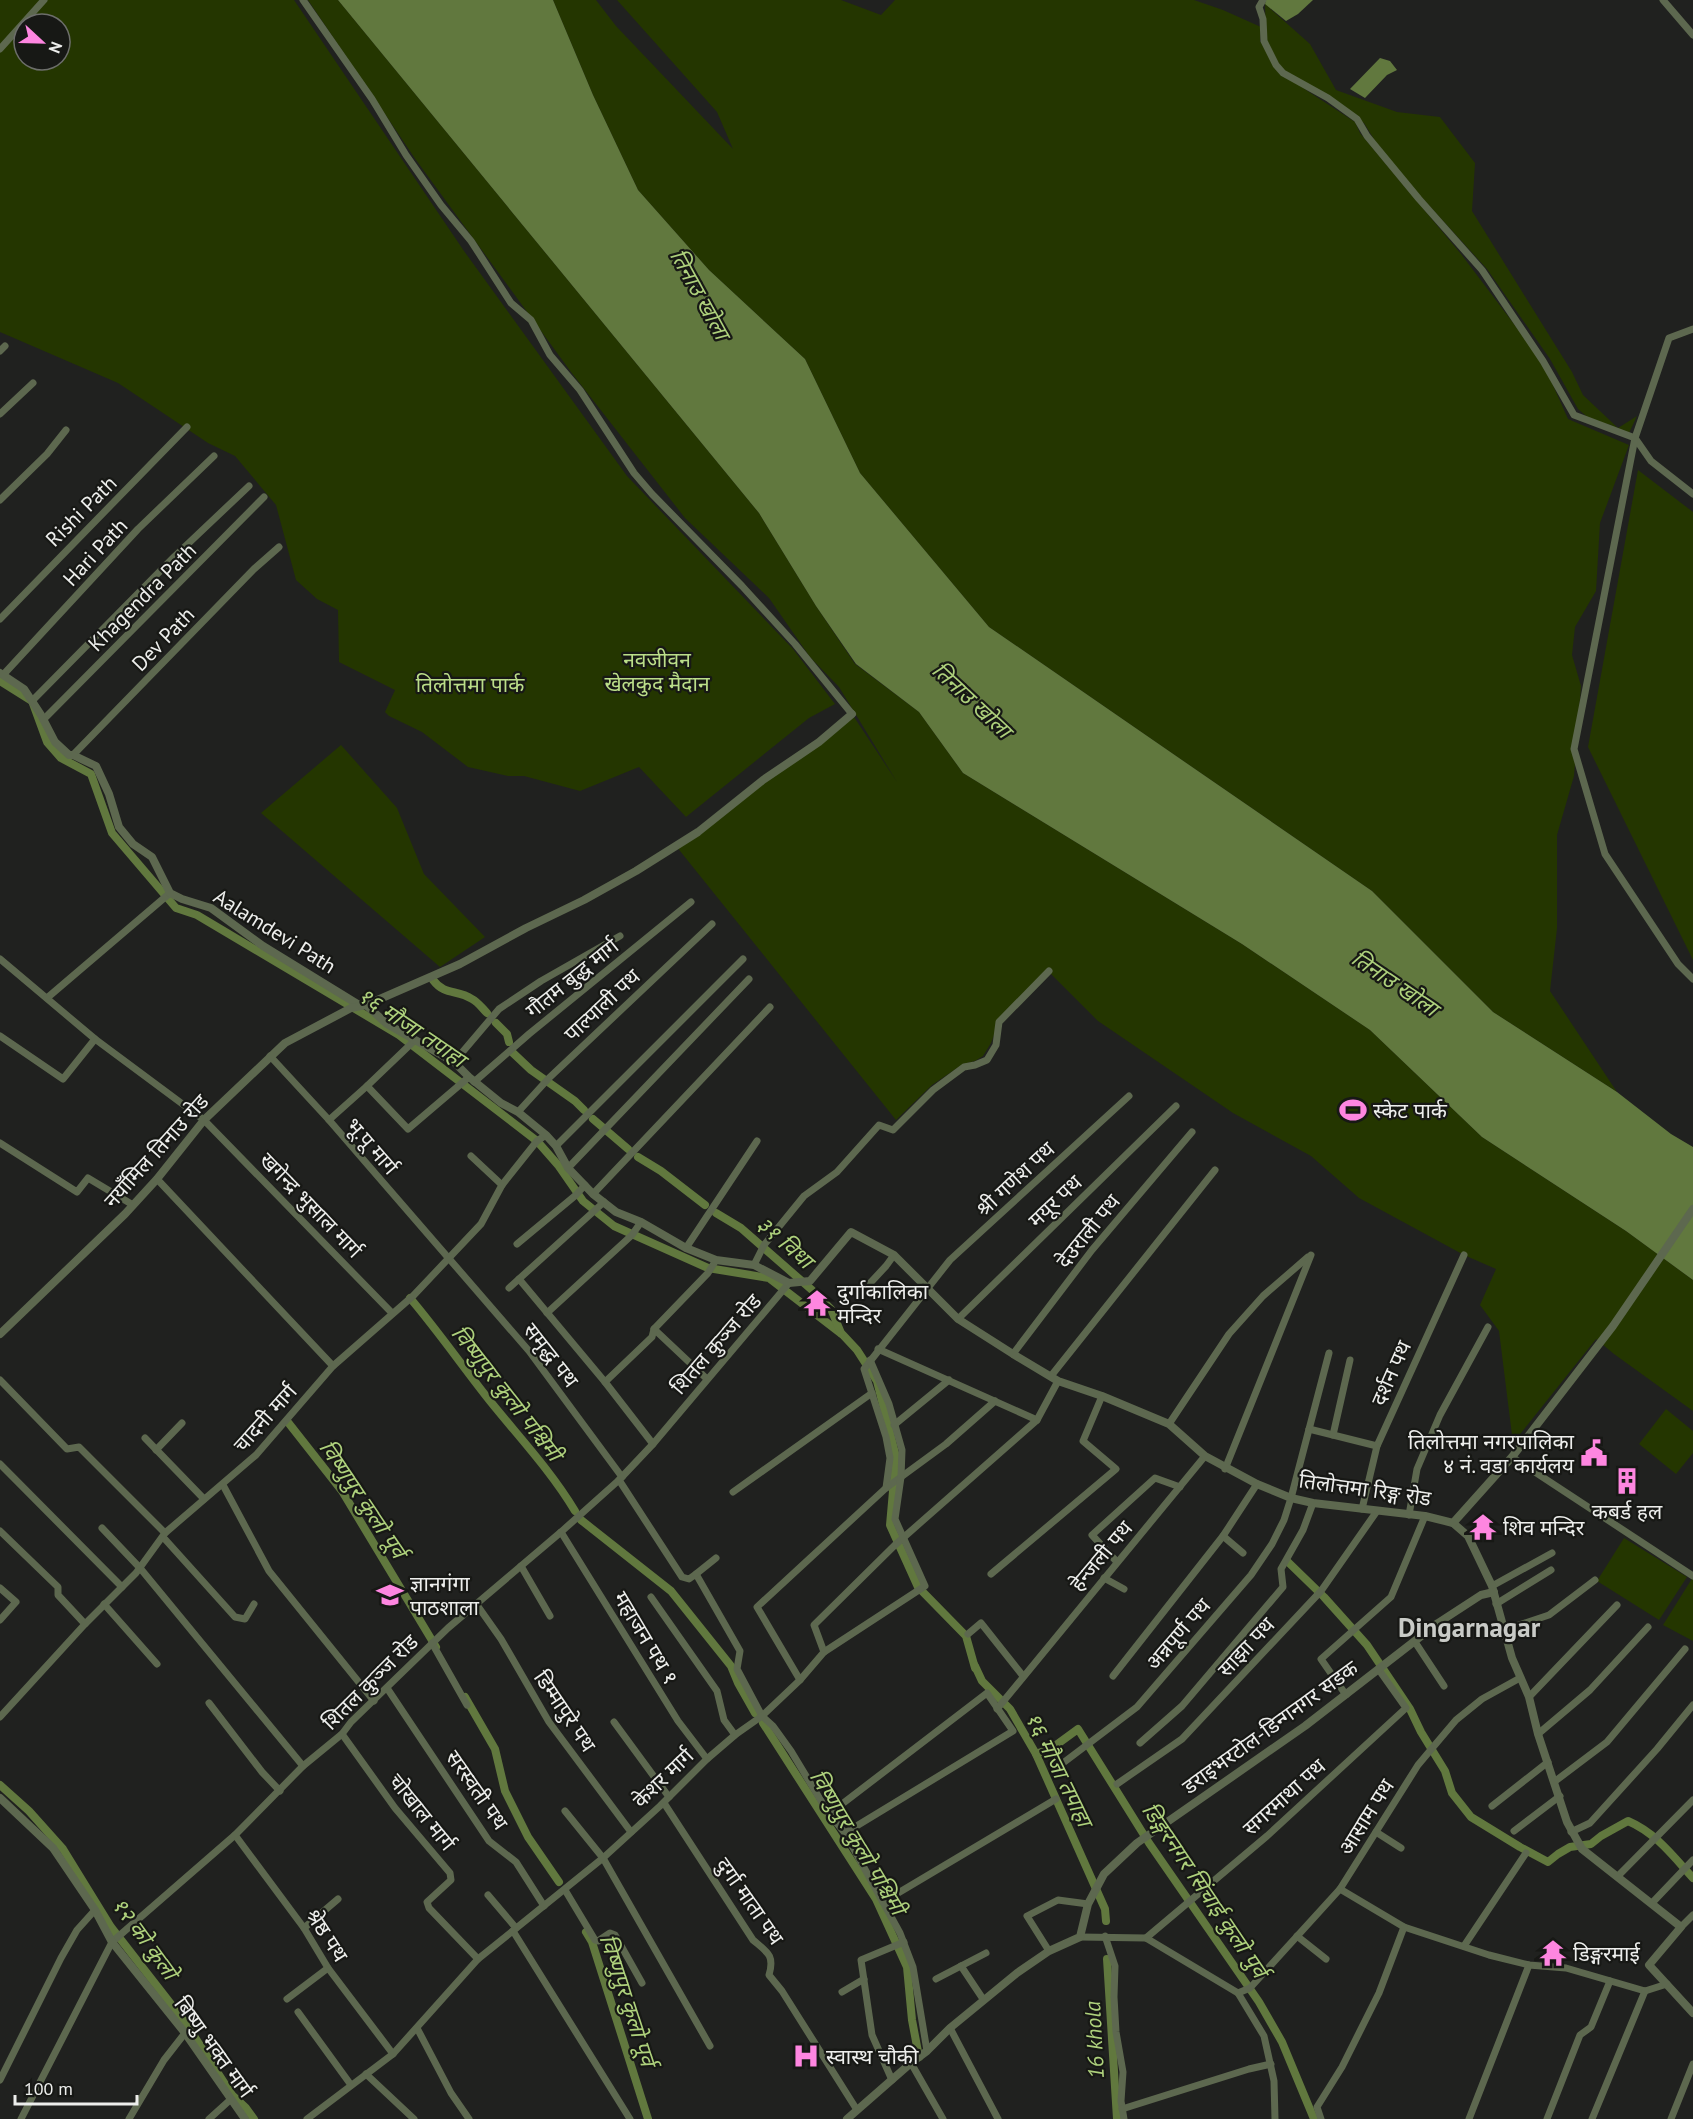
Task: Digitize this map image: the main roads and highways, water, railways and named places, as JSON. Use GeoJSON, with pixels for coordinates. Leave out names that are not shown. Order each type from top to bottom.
{"type":"FeatureCollection","features":[{"type":"Feature","properties":{"kind":"water","name":"तिनाउ खोला"},"geometry":{"type":"Polygon","coordinates":[[[338,0],[553,0],[593,95],[638,190],[709,270],[805,359],[860,473],[989,627],[1372,891],[1493,1012],[1617,1092],[1671,1134],[1693,1147],[1693,1280],[1626,1231],[1482,1137],[1370,1030],[1242,944],[963,773],[919,712],[856,664],[816,606],[759,513],[338,0]]]}},
{"type":"Feature","properties":{"kind":"water"},"geometry":{"type":"Polygon","coordinates":[[[1266,0],[1313,0],[1298,14],[1286,21],[1265,4],[1266,0]]]}},
{"type":"Feature","properties":{"kind":"water"},"geometry":{"type":"Polygon","coordinates":[[[1380,58],[1390,61],[1397,70],[1387,75],[1365,98],[1350,89],[1380,58]]]}},
{"type":"Feature","properties":{"kind":"waterway","name":"१६ मौजा तपाहा"},"geometry":{"type":"LineString","coordinates":[[0,681],[32,701],[47,742],[61,758],[91,774],[112,833],[176,908],[197,915],[399,1035],[537,1141],[558,1165],[583,1201],[614,1226],[708,1268],[769,1278],[843,1335],[857,1350],[877,1381],[896,1457],[890,1525],[918,1587],[966,1636],[975,1668]]}},
{"type":"Feature","properties":{"kind":"waterway","name":"३१ विधा"},"geometry":{"type":"LineString","coordinates":[[433,980],[442,988],[474,1000],[487,1013]]}},
{"type":"Feature","properties":{"kind":"waterway","name":"३१ विधा"},"geometry":{"type":"LineString","coordinates":[[496,1023],[507,1034],[509,1042]]}},
{"type":"Feature","properties":{"kind":"waterway","name":"३१ विधा"},"geometry":{"type":"LineString","coordinates":[[513,1053],[531,1070],[584,1110]]}},
{"type":"Feature","properties":{"kind":"waterway","name":"३१ विधा"},"geometry":{"type":"LineString","coordinates":[[593,1119],[628,1149]]}},
{"type":"Feature","properties":{"kind":"waterway","name":"३१ विधा"},"geometry":{"type":"LineString","coordinates":[[638,1157],[661,1171],[705,1205]]}},
{"type":"Feature","properties":{"kind":"waterway","name":"३१ विधा"},"geometry":{"type":"LineString","coordinates":[[716,1213],[741,1228],[812,1290],[831,1309],[841,1333]]}},
{"type":"Feature","properties":{"kind":"waterway","name":"विष्णुपुर कुलो पश्चिमी"},"geometry":{"type":"LineString","coordinates":[[410,1298],[545,1468],[575,1511]]}},
{"type":"Feature","properties":{"kind":"waterway","name":"विष्णुपुर कुलो पूर्व"},"geometry":{"type":"LineString","coordinates":[[287,1421],[342,1491],[436,1647]]}},
{"type":"Feature","properties":{"kind":"waterway","name":"विष्णुपुर कुलो पश्चिमी"},"geometry":{"type":"LineString","coordinates":[[581,1520],[671,1591],[731,1666],[755,1713]]}},
{"type":"Feature","properties":{"kind":"waterway"},"geometry":{"type":"LineString","coordinates":[[1288,1562],[1324,1597],[1367,1645],[1410,1709],[1445,1771],[1452,1793],[1471,1817],[1548,1862],[1570,1847],[1591,1844],[1628,1821],[1656,1839],[1693,1878]]}},
{"type":"Feature","properties":{"kind":"waterway","name":"१६ मौजा तपाहा"},"geometry":{"type":"LineString","coordinates":[[975,1666],[982,1681],[1010,1709],[1036,1754],[1105,1909],[1106,1921]]}},
{"type":"Feature","properties":{"kind":"waterway","name":"विष्णुपुर कुलो पूर्व"},"geometry":{"type":"LineString","coordinates":[[465,1697],[495,1749],[505,1791],[528,1837],[559,1882]]}},
{"type":"Feature","properties":{"kind":"waterway","name":"विष्णुपुर कुलो पश्चिमी"},"geometry":{"type":"LineString","coordinates":[[763,1723],[876,1899],[907,1967],[912,2020],[919,2057]]}},
{"type":"Feature","properties":{"kind":"waterway","name":"डिङ्गरनगर सिंचाई कुलो पुर्व"},"geometry":{"type":"LineString","coordinates":[[1036,1754],[1052,1748],[1078,1729],[1149,1843],[1259,2002],[1282,2042],[1314,2119]]}},
{"type":"Feature","properties":{"kind":"waterway","name":"१२ को कुलो"},"geometry":{"type":"LineString","coordinates":[[0,1785],[29,1811],[63,1849],[111,1927],[185,2022],[232,2095],[254,2119]]}},
{"type":"Feature","properties":{"kind":"waterway","name":"विष्णुपुर कुलो पूर्व"},"geometry":{"type":"LineString","coordinates":[[586,1932],[592,1942],[648,2119]]}},
{"type":"Feature","properties":{"kind":"waterway","name":"16 khola"},"geometry":{"type":"LineString","coordinates":[[1107,1959],[1117,2119]]}},
{"type":"Feature","properties":{"kind":"place","name":"स्केट पार्क"},"geometry":{"type":"Point","coordinates":[1353,1110]}},
{"type":"Feature","properties":{"kind":"place","name":"दुर्गाकालिका मन्दिर"},"geometry":{"type":"Point","coordinates":[817,1303]}},
{"type":"Feature","properties":{"kind":"place","name":"तिलोत्तमा नगरपालिका ४ नं. वडा कार्यलय"},"geometry":{"type":"Point","coordinates":[1594,1453]}},
{"type":"Feature","properties":{"kind":"place","name":"कबर्ड हल"},"geometry":{"type":"Point","coordinates":[1627,1481]}},
{"type":"Feature","properties":{"kind":"place","name":"शिव मन्दिर"},"geometry":{"type":"Point","coordinates":[1483,1527]}},
{"type":"Feature","properties":{"kind":"place","name":"ज्ञानगंगा पाठशाला"},"geometry":{"type":"Point","coordinates":[390,1595]}},
{"type":"Feature","properties":{"kind":"place","name":"डिङ्गरमाई"},"geometry":{"type":"Point","coordinates":[1553,1953]}},
{"type":"Feature","properties":{"kind":"place","name":"स्वास्थ चौकी"},"geometry":{"type":"Point","coordinates":[806,2056]}},
{"type":"Feature","properties":{"kind":"district","name":"Dingarnagar"},"geometry":{"type":"Point","coordinates":[1469,1627]}},
{"type":"Feature","properties":{"kind":"park label","name":"नवजीवन खेलकुद मैदान"},"geometry":{"type":"Point","coordinates":[657,671]}},
{"type":"Feature","properties":{"kind":"park label","name":"तिलोत्तमा पार्क"},"geometry":{"type":"Point","coordinates":[470,684]}}]}
